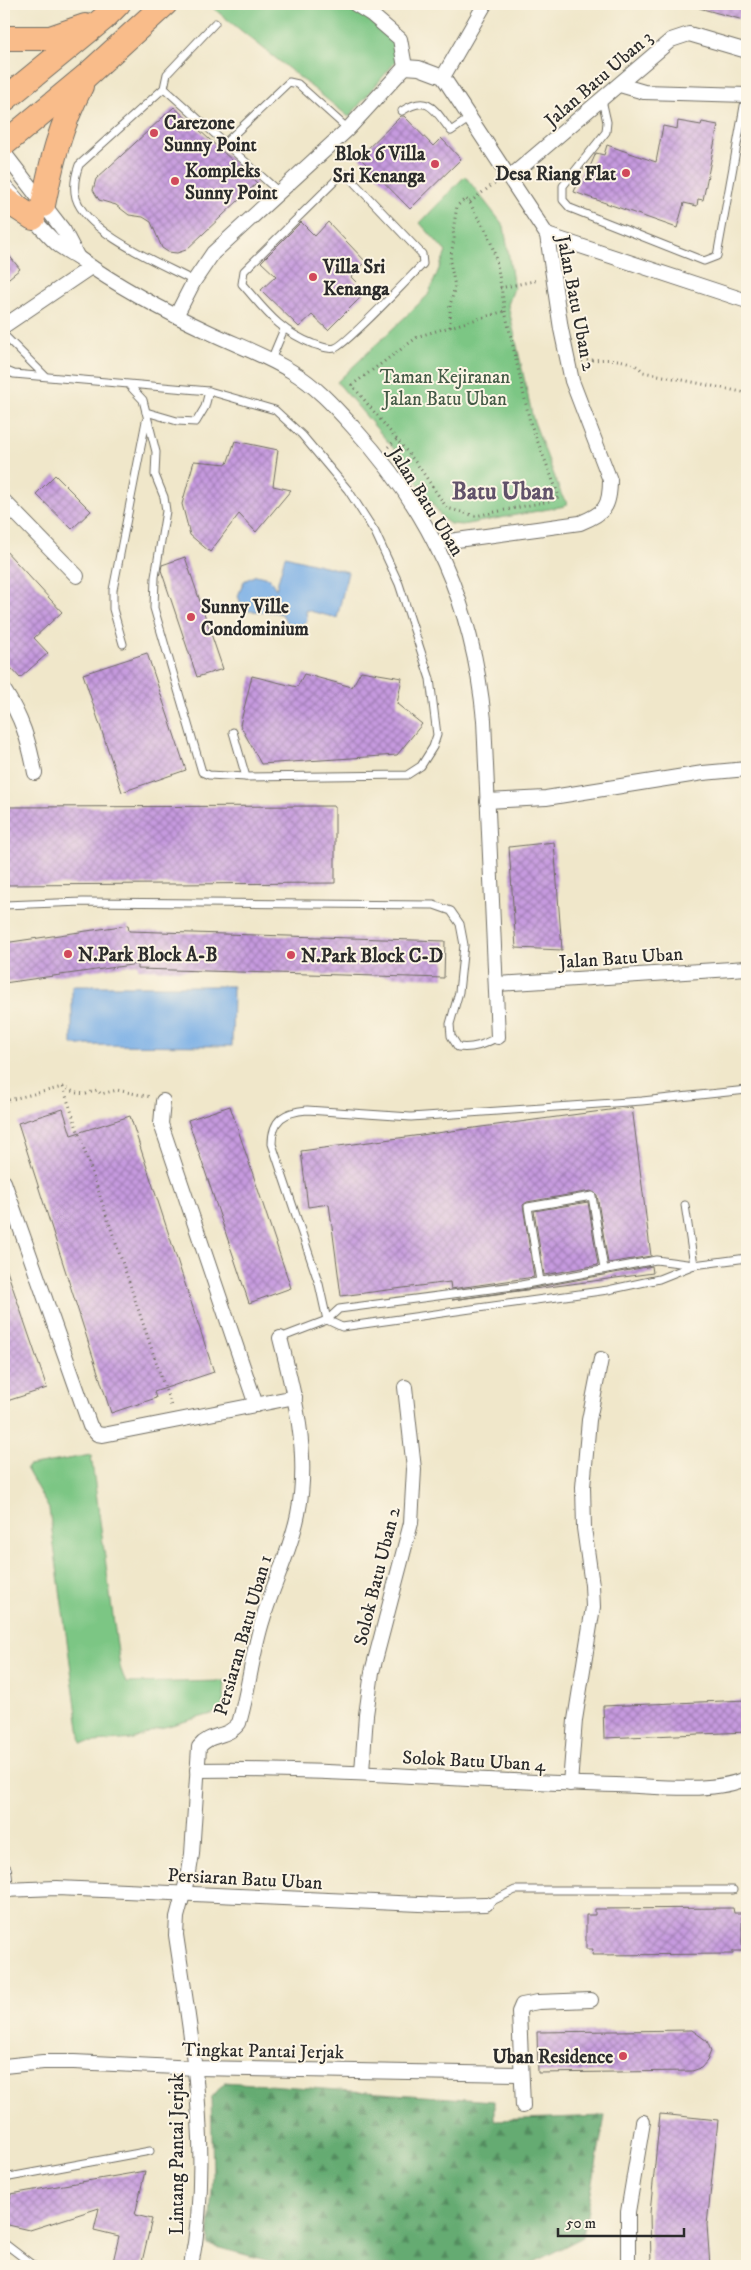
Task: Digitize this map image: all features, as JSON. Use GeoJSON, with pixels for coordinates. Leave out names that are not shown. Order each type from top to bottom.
{"type":"FeatureCollection","features":[{"type":"Feature","properties":{"kind":"highway"},"geometry":{"type":"LineString","coordinates":[[4,144],[86,76],[165,4]]}},
{"type":"Feature","properties":{"kind":"highway"},"geometry":{"type":"LineString","coordinates":[[4,38],[50,38],[65,34],[110,11]]}},
{"type":"Feature","properties":{"kind":"highway"},"geometry":{"type":"LineString","coordinates":[[4,100],[110,11]]}},
{"type":"Feature","properties":{"kind":"highway"},"geometry":{"type":"LineString","coordinates":[[4,199],[38,211],[54,152],[67,114],[86,76]]}},
{"type":"Feature","properties":{"kind":"street"},"geometry":{"type":"LineString","coordinates":[[355,4],[371,14],[400,39],[405,67]]}},
{"type":"Feature","properties":{"kind":"street"},"geometry":{"type":"LineString","coordinates":[[405,67],[418,68],[443,77],[483,5]]}},
{"type":"Feature","properties":{"kind":"street","name":"Jalan Batu Uban 3"},"geometry":{"type":"LineString","coordinates":[[510,178],[671,40],[680,35],[690,34],[747,51]]}},
{"type":"Feature","properties":{"kind":"street"},"geometry":{"type":"LineString","coordinates":[[176,316],[194,280],[213,253],[348,130],[405,67]]}},
{"type":"Feature","properties":{"kind":"street","name":"Jalan Batu Uban 2"},"geometry":{"type":"LineString","coordinates":[[435,543],[580,523],[595,517],[607,507],[610,493],[610,480],[572,381],[561,328],[547,235],[443,77]]}},
{"type":"Feature","properties":{"kind":"street"},"geometry":{"type":"LineString","coordinates":[[620,85],[644,92],[747,95]]}},
{"type":"Feature","properties":{"kind":"street","name":"Jalan Batu Uban"},"geometry":{"type":"LineString","coordinates":[[4,153],[58,245],[91,267],[176,316],[271,361],[308,382],[322,394],[370,445],[409,499],[435,543],[456,588],[477,665],[484,720],[498,1037]]}},
{"type":"Feature","properties":{"kind":"street","name":"Jalan Batu Uban"},"geometry":{"type":"LineString","coordinates":[[4,184],[38,211]]}},
{"type":"Feature","properties":{"kind":"street"},"geometry":{"type":"LineString","coordinates":[[547,235],[747,301]]}},
{"type":"Feature","properties":{"kind":"street"},"geometry":{"type":"LineString","coordinates":[[4,326],[91,267]]}},
{"type":"Feature","properties":{"kind":"street"},"geometry":{"type":"LineString","coordinates":[[4,500],[77,576]]}},
{"type":"Feature","properties":{"kind":"street"},"geometry":{"type":"LineString","coordinates":[[4,690],[28,736],[35,773]]}},
{"type":"Feature","properties":{"kind":"street"},"geometry":{"type":"LineString","coordinates":[[487,801],[546,798],[702,773],[747,769]]}},
{"type":"Feature","properties":{"kind":"street","name":"Jalan Batu Uban"},"geometry":{"type":"LineString","coordinates":[[497,984],[747,968]]}},
{"type":"Feature","properties":{"kind":"street"},"geometry":{"type":"LineString","coordinates":[[163,1101],[161,1124],[256,1405]]}},
{"type":"Feature","properties":{"kind":"street"},"geometry":{"type":"LineString","coordinates":[[4,1182],[93,1430],[103,1435],[295,1397]]}},
{"type":"Feature","properties":{"kind":"street","name":"Persiaran Batu Uban 1"},"geometry":{"type":"LineString","coordinates":[[184,1894],[192,1854],[199,1747],[205,1740],[233,1731],[239,1723],[262,1620],[298,1515],[302,1474],[302,1447],[295,1397],[280,1338]]}},
{"type":"Feature","properties":{"kind":"street"},"geometry":{"type":"LineString","coordinates":[[570,1784],[575,1720],[593,1607],[584,1528],[584,1472],[589,1420],[601,1359]]}},
{"type":"Feature","properties":{"kind":"street","name":"Solok Batu Uban 2"},"geometry":{"type":"LineString","coordinates":[[362,1772],[366,1715],[372,1672],[411,1523],[414,1469],[405,1387]]}},
{"type":"Feature","properties":{"kind":"street","name":"Solok Batu Uban 4"},"geometry":{"type":"LineString","coordinates":[[197,1770],[362,1772],[570,1784],[719,1787],[747,1778]]}},
{"type":"Feature","properties":{"kind":"street"},"geometry":{"type":"LineString","coordinates":[[4,1870],[5,1890]]}},
{"type":"Feature","properties":{"kind":"street","name":"Persiaran Batu Uban"},"geometry":{"type":"LineString","coordinates":[[5,1890],[57,1888],[443,1905],[486,1904]]}},
{"type":"Feature","properties":{"kind":"street","name":"Lintang Pantai Jerjak"},"geometry":{"type":"LineString","coordinates":[[184,1894],[176,1935],[196,2068],[199,2104],[197,2229],[191,2266]]}},
{"type":"Feature","properties":{"kind":"street"},"geometry":{"type":"LineString","coordinates":[[523,2106],[519,2012],[522,2005],[538,2002],[591,2000]]}},
{"type":"Feature","properties":{"kind":"street","name":"Tingkat Pantai Jerjak"},"geometry":{"type":"LineString","coordinates":[[4,2066],[50,2062],[196,2068],[521,2074]]}},
{"type":"Feature","properties":{"kind":"street"},"geometry":{"type":"LineString","coordinates":[[628,2266],[628,2212],[644,2122]]}},
{"type":"Feature","properties":{"kind":"lane"},"geometry":{"type":"LineString","coordinates":[[194,280],[105,234],[81,208],[74,188],[75,176],[79,165],[164,88],[168,74],[215,23]]}},
{"type":"Feature","properties":{"kind":"lane"},"geometry":{"type":"LineString","coordinates":[[226,142],[290,82],[298,84],[348,130]]}},
{"type":"Feature","properties":{"kind":"lane"},"geometry":{"type":"LineString","coordinates":[[164,88],[281,193]]}},
{"type":"Feature","properties":{"kind":"lane"},"geometry":{"type":"LineString","coordinates":[[602,100],[607,122],[606,132],[563,186],[563,200],[570,208],[704,261],[717,256],[747,95]]}},
{"type":"Feature","properties":{"kind":"lane"},"geometry":{"type":"LineString","coordinates":[[402,111],[413,104],[421,102],[432,108],[451,131],[470,118]]}},
{"type":"Feature","properties":{"kind":"lane"},"geometry":{"type":"LineString","coordinates":[[346,174],[422,254],[423,264],[340,346],[325,348],[294,336],[284,329],[277,324],[242,284],[241,277],[244,271],[340,176],[346,174]]}},
{"type":"Feature","properties":{"kind":"lane"},"geometry":{"type":"LineString","coordinates":[[271,361],[284,329]]}},
{"type":"Feature","properties":{"kind":"lane"},"geometry":{"type":"LineString","coordinates":[[4,335],[44,375]]}},
{"type":"Feature","properties":{"kind":"lane"},"geometry":{"type":"LineString","coordinates":[[4,370],[14,374],[44,375],[130,385],[209,391],[274,410],[302,435],[348,490],[370,524],[399,584],[430,678],[437,735],[421,766],[407,775],[246,776],[209,775],[202,772],[154,608],[155,578],[166,511],[164,497],[155,475],[156,452],[143,400],[130,385]]}},
{"type":"Feature","properties":{"kind":"lane"},"geometry":{"type":"LineString","coordinates":[[146,415],[177,421],[196,422],[205,407],[209,391]]}},
{"type":"Feature","properties":{"kind":"lane"},"geometry":{"type":"LineString","coordinates":[[123,644],[113,609],[113,590],[146,415]]}},
{"type":"Feature","properties":{"kind":"lane"},"geometry":{"type":"LineString","coordinates":[[233,732],[246,776]]}},
{"type":"Feature","properties":{"kind":"lane"},"geometry":{"type":"LineString","coordinates":[[4,905],[93,902],[434,905],[451,911],[460,924],[464,945],[459,992],[450,1024],[451,1036],[458,1047],[471,1048],[478,1047],[498,1037]]}},
{"type":"Feature","properties":{"kind":"lane"},"geometry":{"type":"LineString","coordinates":[[327,1320],[319,1284],[272,1144],[272,1131],[278,1121],[291,1112],[307,1110],[420,1117],[642,1101],[747,1090]]}},
{"type":"Feature","properties":{"kind":"lane"},"geometry":{"type":"LineString","coordinates":[[540,1281],[528,1207],[592,1196],[604,1269]]}},
{"type":"Feature","properties":{"kind":"lane"},"geometry":{"type":"LineString","coordinates":[[685,1205],[694,1265]]}},
{"type":"Feature","properties":{"kind":"lane"},"geometry":{"type":"LineString","coordinates":[[327,1320],[342,1327],[608,1290],[659,1279],[694,1265],[747,1258]]}},
{"type":"Feature","properties":{"kind":"lane"},"geometry":{"type":"LineString","coordinates":[[280,1338],[327,1320],[338,1309],[540,1281],[656,1260],[694,1265]]}},
{"type":"Feature","properties":{"kind":"lane"},"geometry":{"type":"LineString","coordinates":[[486,1904],[515,1890],[733,1890]]}},
{"type":"Feature","properties":{"kind":"lane"},"geometry":{"type":"LineString","coordinates":[[4,2178],[150,2152]]}},
{"type":"Feature","properties":{"kind":"lane"},"geometry":{"type":"LineString","coordinates":[[4,2243],[34,2266]]}},
{"type":"Feature","properties":{"kind":"path"},"geometry":{"type":"LineString","coordinates":[[470,202],[494,185]]}},
{"type":"Feature","properties":{"kind":"path"},"geometry":{"type":"LineString","coordinates":[[450,327],[450,306],[455,286],[450,262],[454,238],[453,230],[457,206],[465,199],[470,202],[475,214],[482,220],[493,246],[500,288],[530,422],[559,496],[555,500],[475,516],[447,508],[417,464],[352,385],[412,340],[505,311]]}},
{"type":"Feature","properties":{"kind":"path"},"geometry":{"type":"LineString","coordinates":[[500,288],[541,280]]}},
{"type":"Feature","properties":{"kind":"path"},"geometry":{"type":"LineString","coordinates":[[568,363],[595,360],[630,362],[639,366],[643,372],[747,393]]}},
{"type":"Feature","properties":{"kind":"path"},"geometry":{"type":"LineString","coordinates":[[4,1101],[63,1087],[76,1093],[86,1094],[97,1090],[101,1094],[105,1094],[117,1090],[163,1101]]}},
{"type":"Feature","properties":{"kind":"path"},"geometry":{"type":"LineString","coordinates":[[63,1087],[176,1421]]}},
{"type":"Feature","properties":{"kind":"green space"},"geometry":{"type":"Polygon","coordinates":[[[208,4],[339,4],[366,17],[399,47],[397,60],[349,117],[208,4]]]}},
{"type":"Feature","properties":{"kind":"green space","name":"Taman Kejiranan Jalan Batu Uban"},"geometry":{"type":"Polygon","coordinates":[[[465,176],[504,226],[514,288],[508,305],[533,419],[562,496],[567,503],[565,506],[462,525],[450,524],[443,519],[394,449],[337,382],[428,295],[446,252],[420,223],[465,176]]]}},
{"type":"Feature","properties":{"kind":"green space"},"geometry":{"type":"Polygon","coordinates":[[[91,1455],[120,1667],[126,1683],[225,1681],[223,1711],[157,1729],[134,1739],[81,1743],[49,1509],[26,1468],[28,1466],[91,1455]]]}},
{"type":"Feature","properties":{"kind":"green space"},"geometry":{"type":"Polygon","coordinates":[[[225,2082],[494,2101],[494,2120],[605,2116],[583,2237],[527,2266],[274,2266],[273,2262],[208,2245],[213,2176],[211,2098],[225,2082]]]}},
{"type":"Feature","properties":{"kind":"water"},"geometry":{"type":"Polygon","coordinates":[[[285,556],[348,572],[337,618],[306,610],[307,620],[300,627],[289,627],[282,614],[243,610],[238,596],[244,581],[256,575],[269,578],[276,589],[285,556]]]}},
{"type":"Feature","properties":{"kind":"water"},"geometry":{"type":"Polygon","coordinates":[[[72,986],[233,986],[232,1046],[72,1045],[72,986]]]}},
{"type":"Feature","properties":{"kind":"building"},"geometry":{"type":"Polygon","coordinates":[[[699,4],[747,4],[747,21],[699,8],[699,4]]]}},
{"type":"Feature","properties":{"kind":"building","name":"Kompleks Sunny Point"},"geometry":{"type":"Polygon","coordinates":[[[174,107],[257,183],[186,250],[177,253],[168,252],[162,248],[151,222],[143,217],[129,215],[116,205],[99,200],[93,190],[96,179],[174,107]]]}},
{"type":"Feature","properties":{"kind":"building","name":"Blok 6 Villa Sri Kenanga"},"geometry":{"type":"Polygon","coordinates":[[[401,116],[404,116],[433,146],[441,138],[461,159],[410,209],[359,157],[401,116]]]}},
{"type":"Feature","properties":{"kind":"building","name":"Desa Riang Flat"},"geometry":{"type":"Polygon","coordinates":[[[678,121],[701,125],[702,122],[718,125],[703,200],[698,199],[697,206],[684,203],[677,228],[574,192],[582,171],[585,167],[589,169],[596,153],[604,155],[607,145],[656,162],[663,126],[677,129],[678,121]]]}},
{"type":"Feature","properties":{"kind":"building","name":"Villa Sri Kenanga"},"geometry":{"type":"Polygon","coordinates":[[[301,222],[315,236],[328,222],[366,262],[351,277],[366,292],[328,330],[312,315],[299,327],[261,290],[276,276],[261,262],[301,222]]]}},
{"type":"Feature","properties":{"kind":"building"},"geometry":{"type":"Polygon","coordinates":[[[4,249],[20,269],[4,282],[4,249]]]}},
{"type":"Feature","properties":{"kind":"building"},"geometry":{"type":"Polygon","coordinates":[[[235,441],[278,450],[273,486],[291,490],[256,532],[239,514],[210,552],[190,535],[182,504],[194,461],[227,464],[235,441]]]}},
{"type":"Feature","properties":{"kind":"building"},"geometry":{"type":"Polygon","coordinates":[[[55,475],[91,511],[72,529],[36,494],[55,475]]]}},
{"type":"Feature","properties":{"kind":"building"},"geometry":{"type":"Polygon","coordinates":[[[4,549],[62,612],[34,638],[48,653],[20,678],[4,660],[4,549]]]}},
{"type":"Feature","properties":{"kind":"building","name":"Sunny Ville Condominium"},"geometry":{"type":"Polygon","coordinates":[[[185,557],[223,669],[197,677],[161,570],[162,565],[185,557]]]}},
{"type":"Feature","properties":{"kind":"building"},"geometry":{"type":"Polygon","coordinates":[[[147,653],[186,770],[122,792],[83,674],[147,653]]]}},
{"type":"Feature","properties":{"kind":"building"},"geometry":{"type":"Polygon","coordinates":[[[361,671],[402,678],[397,704],[422,724],[397,755],[261,764],[240,725],[252,676],[297,687],[304,674],[352,687],[361,671]]]}},
{"type":"Feature","properties":{"kind":"building"},"geometry":{"type":"Polygon","coordinates":[[[335,806],[335,883],[4,885],[4,807],[335,806]]]}},
{"type":"Feature","properties":{"kind":"building"},"geometry":{"type":"Polygon","coordinates":[[[554,842],[562,950],[516,948],[509,847],[554,842]]]}},
{"type":"Feature","properties":{"kind":"building","name":"N.Park Block C-D"},"geometry":{"type":"Polygon","coordinates":[[[128,925],[129,931],[445,941],[444,978],[138,969],[138,964],[4,983],[4,943],[128,925]]]}},
{"type":"Feature","properties":{"kind":"building"},"geometry":{"type":"Polygon","coordinates":[[[230,1106],[291,1288],[249,1303],[188,1120],[230,1106]]]}},
{"type":"Feature","properties":{"kind":"building"},"geometry":{"type":"Polygon","coordinates":[[[632,1107],[651,1256],[608,1263],[597,1195],[591,1191],[527,1202],[523,1205],[534,1277],[451,1289],[450,1282],[341,1296],[329,1204],[308,1207],[301,1151],[632,1107]]]}},
{"type":"Feature","properties":{"kind":"building"},"geometry":{"type":"Polygon","coordinates":[[[63,1109],[71,1135],[130,1116],[214,1372],[154,1392],[156,1398],[111,1413],[18,1123],[63,1109]]]}},
{"type":"Feature","properties":{"kind":"building"},"geometry":{"type":"Polygon","coordinates":[[[588,1202],[598,1265],[544,1275],[534,1211],[588,1202]]]}},
{"type":"Feature","properties":{"kind":"building"},"geometry":{"type":"Polygon","coordinates":[[[652,1266],[653,1273],[452,1300],[522,1290],[652,1266]]]}},
{"type":"Feature","properties":{"kind":"building"},"geometry":{"type":"Polygon","coordinates":[[[6,1268],[47,1388],[4,1402],[4,1269],[6,1268]]]}},
{"type":"Feature","properties":{"kind":"building"},"geometry":{"type":"Polygon","coordinates":[[[747,1700],[747,1732],[604,1738],[603,1706],[747,1700]]]}},
{"type":"Feature","properties":{"kind":"building"},"geometry":{"type":"Polygon","coordinates":[[[733,1908],[734,1913],[742,1913],[742,1951],[733,1951],[733,1954],[592,1955],[593,1949],[586,1949],[586,1915],[595,1915],[595,1909],[733,1908]]]}},
{"type":"Feature","properties":{"kind":"building","name":"Uban Residence"},"geometry":{"type":"Polygon","coordinates":[[[692,2030],[707,2041],[711,2051],[707,2061],[701,2068],[692,2071],[538,2073],[537,2032],[692,2030]]]}},
{"type":"Feature","properties":{"kind":"building"},"geometry":{"type":"Polygon","coordinates":[[[660,2114],[718,2120],[707,2225],[710,2266],[651,2266],[650,2213],[660,2114]]]}},
{"type":"Feature","properties":{"kind":"building"},"geometry":{"type":"Polygon","coordinates":[[[145,2171],[135,2215],[152,2219],[141,2266],[112,2266],[119,2236],[94,2230],[99,2208],[30,2230],[4,2224],[11,2194],[145,2171]]]}},
{"type":"Feature","properties":{"kind":"place","name":"Carezone Sunny Point"},"geometry":{"type":"Point","coordinates":[154,133]}},
{"type":"Feature","properties":{"kind":"place","name":"Blok 6 Villa Sri Kenanga"},"geometry":{"type":"Point","coordinates":[435,164]}},
{"type":"Feature","properties":{"kind":"place","name":"Desa Riang Flat"},"geometry":{"type":"Point","coordinates":[626,173]}},
{"type":"Feature","properties":{"kind":"place","name":"Kompleks Sunny Point"},"geometry":{"type":"Point","coordinates":[175,181]}},
{"type":"Feature","properties":{"kind":"place","name":"Villa Sri Kenanga"},"geometry":{"type":"Point","coordinates":[313,277]}},
{"type":"Feature","properties":{"kind":"place","name":"Sunny Ville Condominium"},"geometry":{"type":"Point","coordinates":[191,617]}},
{"type":"Feature","properties":{"kind":"place","name":"N.Park Block A-B"},"geometry":{"type":"Point","coordinates":[68,954]}},
{"type":"Feature","properties":{"kind":"place","name":"N.Park Block C-D"},"geometry":{"type":"Point","coordinates":[291,955]}},
{"type":"Feature","properties":{"kind":"place","name":"Uban Residence"},"geometry":{"type":"Point","coordinates":[623,2056]}},
{"type":"Feature","properties":{"kind":"district","name":"Batu Uban"},"geometry":{"type":"Point","coordinates":[503,491]}}]}
